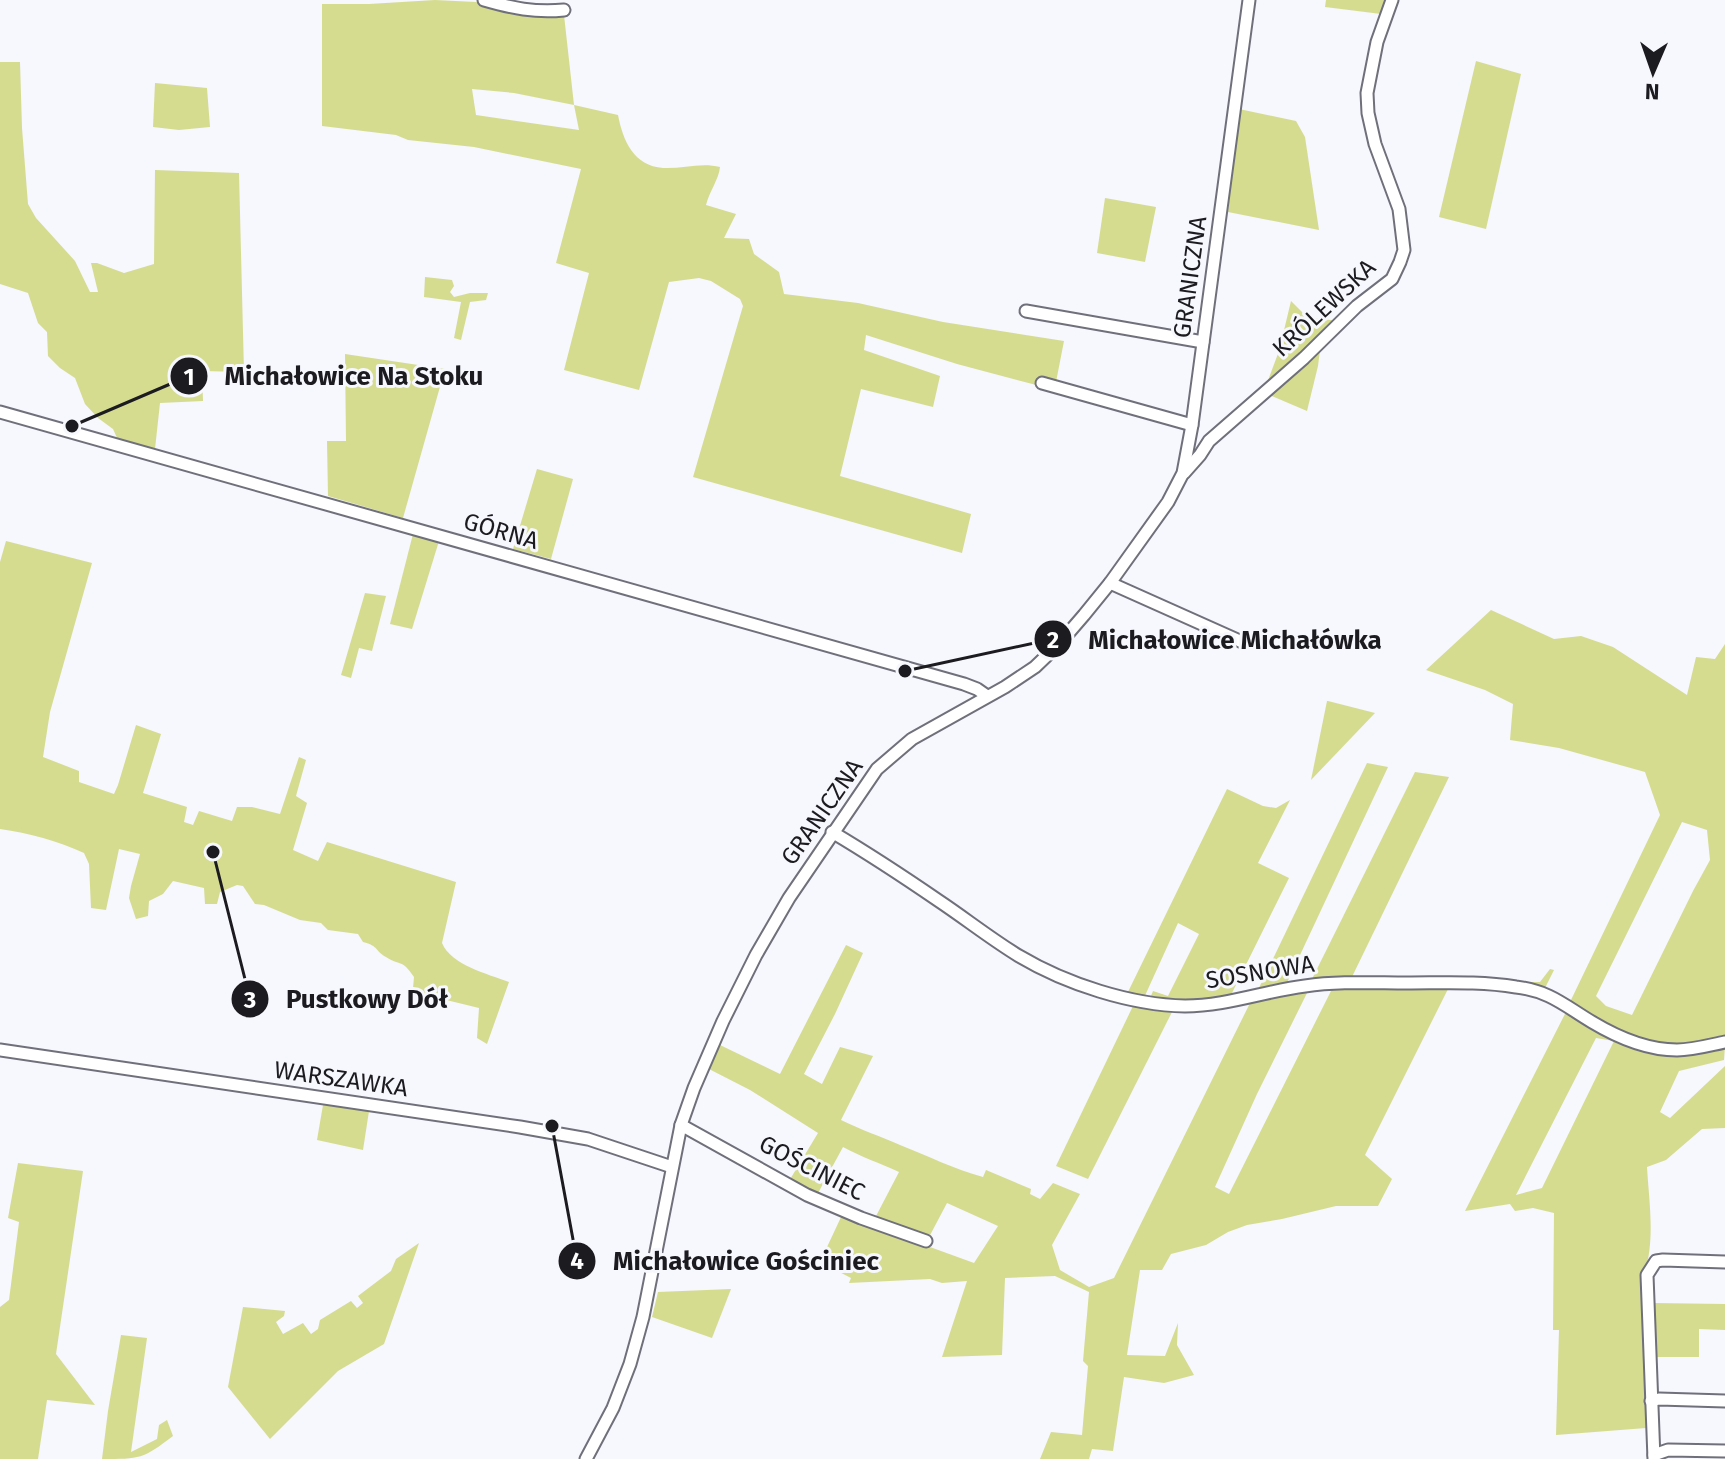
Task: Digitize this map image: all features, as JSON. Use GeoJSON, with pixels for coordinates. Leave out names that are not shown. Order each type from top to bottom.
{"type":"FeatureCollection","features":[{"type":"Feature","properties":{"kind":"street"},"geometry":{"type":"LineString","coordinates":[[484,0],[525,11],[542,13],[564,10]]}},
{"type":"Feature","properties":{"kind":"street","name":"GRANICZNA"},"geometry":{"type":"LineString","coordinates":[[586,1459],[626,1379],[643,1317],[681,1125],[701,1070],[756,955],[789,898],[877,769],[912,739],[1035,667],[1059,644],[1110,583],[1168,502],[1183,473],[1249,0]]}},
{"type":"Feature","properties":{"kind":"street","name":"KRÓLEWSKA"},"geometry":{"type":"LineString","coordinates":[[1183,473],[1209,441],[1304,358],[1357,306],[1392,279],[1400,262],[1404,250],[1399,209],[1375,144],[1367,93],[1377,42],[1392,0]]}},
{"type":"Feature","properties":{"kind":"street"},"geometry":{"type":"LineString","coordinates":[[1026,311],[1203,342]]}},
{"type":"Feature","properties":{"kind":"street"},"geometry":{"type":"LineString","coordinates":[[1042,383],[1192,425]]}},
{"type":"Feature","properties":{"kind":"street","name":"GÓRNA"},"geometry":{"type":"LineString","coordinates":[[0,412],[964,684],[987,696]]}},
{"type":"Feature","properties":{"kind":"street"},"geometry":{"type":"LineString","coordinates":[[1110,583],[1242,642]]}},
{"type":"Feature","properties":{"kind":"street","name":"SOSNOWA"},"geometry":{"type":"LineString","coordinates":[[832,832],[888,866],[1020,956],[1054,973],[1117,997],[1186,1006],[1334,983],[1516,986],[1537,991],[1568,1005],[1620,1037],[1650,1047],[1679,1050],[1725,1042]]}},
{"type":"Feature","properties":{"kind":"street","name":"WARSZAWKA"},"geometry":{"type":"LineString","coordinates":[[0,1050],[520,1127],[588,1139],[672,1167]]}},
{"type":"Feature","properties":{"kind":"street","name":"GOŚCINIEC"},"geometry":{"type":"LineString","coordinates":[[681,1125],[807,1195],[926,1241]]}},
{"type":"Feature","properties":{"kind":"street"},"geometry":{"type":"LineString","coordinates":[[1725,1262],[1656,1261],[1647,1275],[1654,1457],[1668,1450],[1725,1451]]}},
{"type":"Feature","properties":{"kind":"street"},"geometry":{"type":"LineString","coordinates":[[1651,1401],[1725,1401]]}},
{"type":"Feature","properties":{"kind":"green space"},"geometry":{"type":"Polygon","coordinates":[[[435,0],[476,2],[507,12],[544,17],[564,15],[574,105],[618,115],[627,143],[644,163],[663,168],[720,167],[706,205],[736,214],[724,238],[749,239],[754,254],[779,272],[784,294],[858,303],[943,322],[1064,341],[1056,382],[1040,386],[866,335],[864,350],[940,376],[933,407],[861,389],[840,476],[971,514],[962,553],[693,477],[743,306],[740,299],[711,281],[699,278],[669,282],[639,390],[564,370],[589,273],[556,263],[581,169],[474,147],[322,126],[322,4],[435,0]],[[472,89],[476,115],[579,130],[574,105],[514,93],[472,89]]]}},
{"type":"Feature","properties":{"kind":"green space"},"geometry":{"type":"Polygon","coordinates":[[[1326,0],[1386,0],[1381,14],[1325,7],[1326,0]]]}},
{"type":"Feature","properties":{"kind":"green space"},"geometry":{"type":"Polygon","coordinates":[[[1476,61],[1521,74],[1486,229],[1439,217],[1476,61]]]}},
{"type":"Feature","properties":{"kind":"green space"},"geometry":{"type":"Polygon","coordinates":[[[0,62],[20,62],[28,204],[36,218],[75,261],[90,292],[98,292],[91,263],[124,273],[154,264],[155,170],[239,173],[244,372],[202,371],[203,401],[160,403],[155,449],[118,440],[113,429],[85,404],[75,378],[48,356],[47,332],[38,323],[28,293],[0,284],[0,62]]]}},
{"type":"Feature","properties":{"kind":"green space"},"geometry":{"type":"Polygon","coordinates":[[[155,83],[207,88],[210,127],[179,130],[153,127],[155,83]]]}},
{"type":"Feature","properties":{"kind":"green space"},"geometry":{"type":"Polygon","coordinates":[[[1239,109],[1296,121],[1305,137],[1319,230],[1228,212],[1239,109]]]}},
{"type":"Feature","properties":{"kind":"green space"},"geometry":{"type":"Polygon","coordinates":[[[1105,198],[1156,207],[1145,262],[1097,253],[1105,198]]]}},
{"type":"Feature","properties":{"kind":"green space"},"geometry":{"type":"Polygon","coordinates":[[[425,277],[452,280],[454,286],[450,292],[454,297],[488,293],[486,300],[470,302],[461,340],[454,338],[461,302],[424,297],[425,277]]]}},
{"type":"Feature","properties":{"kind":"green space"},"geometry":{"type":"Polygon","coordinates":[[[1291,301],[1307,317],[1338,321],[1267,383],[1279,351],[1291,301]]]}},
{"type":"Feature","properties":{"kind":"green space"},"geometry":{"type":"Polygon","coordinates":[[[1320,350],[1307,411],[1267,394],[1320,350]]]}},
{"type":"Feature","properties":{"kind":"green space"},"geometry":{"type":"Polygon","coordinates":[[[345,354],[445,369],[403,518],[328,496],[327,441],[346,441],[345,354]]]}},
{"type":"Feature","properties":{"kind":"green space"},"geometry":{"type":"Polygon","coordinates":[[[537,469],[573,479],[551,559],[513,549],[537,469]]]}},
{"type":"Feature","properties":{"kind":"green space"},"geometry":{"type":"Polygon","coordinates":[[[413,534],[439,541],[412,629],[390,624],[413,534]]]}},
{"type":"Feature","properties":{"kind":"green space"},"geometry":{"type":"Polygon","coordinates":[[[6,541],[92,563],[50,712],[43,757],[79,771],[79,782],[114,794],[136,725],[161,734],[143,793],[187,807],[184,822],[193,825],[199,811],[232,821],[237,807],[252,807],[280,814],[299,757],[306,760],[296,796],[307,803],[293,850],[318,861],[327,842],[456,882],[442,943],[462,963],[509,982],[487,1044],[477,1038],[479,1008],[438,998],[412,999],[414,977],[410,971],[363,942],[358,934],[328,930],[321,923],[300,920],[255,904],[243,886],[237,885],[220,892],[217,904],[205,904],[204,888],[173,881],[163,894],[149,901],[148,916],[136,919],[129,898],[140,854],[119,849],[106,910],[91,908],[89,864],[84,853],[43,838],[0,829],[0,562],[6,541]]]}},
{"type":"Feature","properties":{"kind":"green space"},"geometry":{"type":"Polygon","coordinates":[[[365,593],[386,596],[372,651],[359,648],[351,678],[341,675],[365,593]]]}},
{"type":"Feature","properties":{"kind":"green space"},"geometry":{"type":"Polygon","coordinates":[[[1491,610],[1554,639],[1581,636],[1613,647],[1687,695],[1696,657],[1715,659],[1725,644],[1725,1039],[1682,1048],[1646,1042],[1601,1024],[1520,982],[1540,982],[1550,969],[1554,970],[1545,988],[1570,1002],[1660,815],[1645,772],[1559,748],[1510,740],[1513,704],[1485,690],[1426,670],[1491,610]],[[1682,822],[1596,996],[1606,1006],[1632,1015],[1710,860],[1707,830],[1682,822]]]}},
{"type":"Feature","properties":{"kind":"green space"},"geometry":{"type":"Polygon","coordinates":[[[1327,701],[1375,713],[1311,780],[1327,701]]]}},
{"type":"Feature","properties":{"kind":"green space"},"geometry":{"type":"Polygon","coordinates":[[[1367,763],[1388,767],[1286,985],[1257,992],[1367,763]]]}},
{"type":"Feature","properties":{"kind":"green space"},"geometry":{"type":"Polygon","coordinates":[[[1415,772],[1449,777],[1350,981],[1311,981],[1415,772]]]}},
{"type":"Feature","properties":{"kind":"green space"},"geometry":{"type":"Polygon","coordinates":[[[1227,789],[1263,806],[1276,808],[1290,800],[1258,863],[1289,878],[1230,997],[1214,1001],[1149,1001],[1153,991],[1168,996],[1199,934],[1178,923],[1143,1000],[1126,996],[1227,789]]]}},
{"type":"Feature","properties":{"kind":"green space"},"geometry":{"type":"Polygon","coordinates":[[[846,945],[863,953],[804,1074],[822,1084],[840,1047],[873,1056],[841,1120],[962,1170],[983,1177],[986,1170],[1031,1189],[1030,1194],[1040,1199],[1053,1183],[1080,1194],[1052,1245],[1060,1270],[1089,1287],[1114,1278],[1252,999],[1309,989],[1215,1187],[1229,1194],[1332,989],[1450,985],[1365,1155],[1392,1179],[1378,1206],[1336,1206],[1247,1225],[1206,1245],[1171,1254],[1162,1270],[1140,1270],[1127,1355],[1165,1356],[1178,1323],[1177,1345],[1194,1375],[1164,1383],[1124,1377],[1113,1451],[1092,1449],[1089,1459],[1040,1459],[1051,1432],[1082,1435],[1088,1366],[1083,1361],[1089,1292],[1055,1276],[1005,1278],[1002,1355],[942,1357],[967,1281],[942,1283],[930,1279],[849,1283],[851,1278],[820,1262],[842,1215],[974,1263],[998,1226],[947,1203],[928,1239],[875,1218],[899,1172],[843,1147],[817,1195],[789,1181],[818,1133],[750,1090],[707,1068],[720,1045],[780,1074],[846,945]]]}},
{"type":"Feature","properties":{"kind":"green space"},"geometry":{"type":"Polygon","coordinates":[[[1133,1006],[1173,1010],[1088,1179],[1056,1166],[1133,1006]]]}},
{"type":"Feature","properties":{"kind":"green space"},"geometry":{"type":"Polygon","coordinates":[[[1568,1008],[1655,1050],[1725,1045],[1724,1060],[1679,1071],[1660,1112],[1670,1118],[1725,1066],[1725,1128],[1702,1129],[1666,1160],[1647,1167],[1651,1222],[1643,1277],[1646,1428],[1556,1435],[1559,1330],[1553,1330],[1554,1213],[1533,1208],[1515,1211],[1510,1204],[1465,1211],[1568,1008]],[[1596,1038],[1516,1195],[1542,1188],[1614,1041],[1596,1038]]]}},
{"type":"Feature","properties":{"kind":"green space"},"geometry":{"type":"Polygon","coordinates":[[[323,1105],[369,1111],[363,1150],[317,1140],[323,1105]]]}},
{"type":"Feature","properties":{"kind":"green space"},"geometry":{"type":"Polygon","coordinates":[[[18,1163],[83,1171],[56,1354],[95,1405],[47,1400],[38,1459],[0,1459],[0,1307],[9,1300],[19,1222],[8,1218],[18,1163]]]}},
{"type":"Feature","properties":{"kind":"green space"},"geometry":{"type":"Polygon","coordinates":[[[419,1243],[384,1344],[338,1371],[270,1439],[228,1387],[243,1307],[285,1311],[276,1322],[283,1334],[303,1323],[311,1334],[318,1329],[320,1320],[351,1301],[357,1308],[363,1303],[358,1296],[391,1271],[396,1259],[419,1243]]]}},
{"type":"Feature","properties":{"kind":"green space"},"geometry":{"type":"Polygon","coordinates":[[[731,1289],[712,1338],[652,1317],[658,1292],[731,1289]]]}},
{"type":"Feature","properties":{"kind":"green space"},"geometry":{"type":"Polygon","coordinates":[[[1652,1303],[1725,1304],[1725,1330],[1699,1329],[1699,1357],[1653,1357],[1652,1303]]]}},
{"type":"Feature","properties":{"kind":"green space"},"geometry":{"type":"Polygon","coordinates":[[[121,1335],[147,1338],[131,1452],[157,1439],[159,1425],[167,1420],[173,1436],[140,1456],[102,1459],[108,1411],[121,1335]]]}},
{"type":"Feature","properties":{"kind":"place","name":"Michałowice Na Stoku"},"geometry":{"type":"Point","coordinates":[72,426]}},
{"type":"Feature","properties":{"kind":"place","name":"Michałowice Michałówka"},"geometry":{"type":"Point","coordinates":[905,671]}},
{"type":"Feature","properties":{"kind":"place","name":"Pustkowy Dół"},"geometry":{"type":"Point","coordinates":[213,852]}},
{"type":"Feature","properties":{"kind":"place","name":"Michałowice Gościniec"},"geometry":{"type":"Point","coordinates":[552,1126]}}]}
